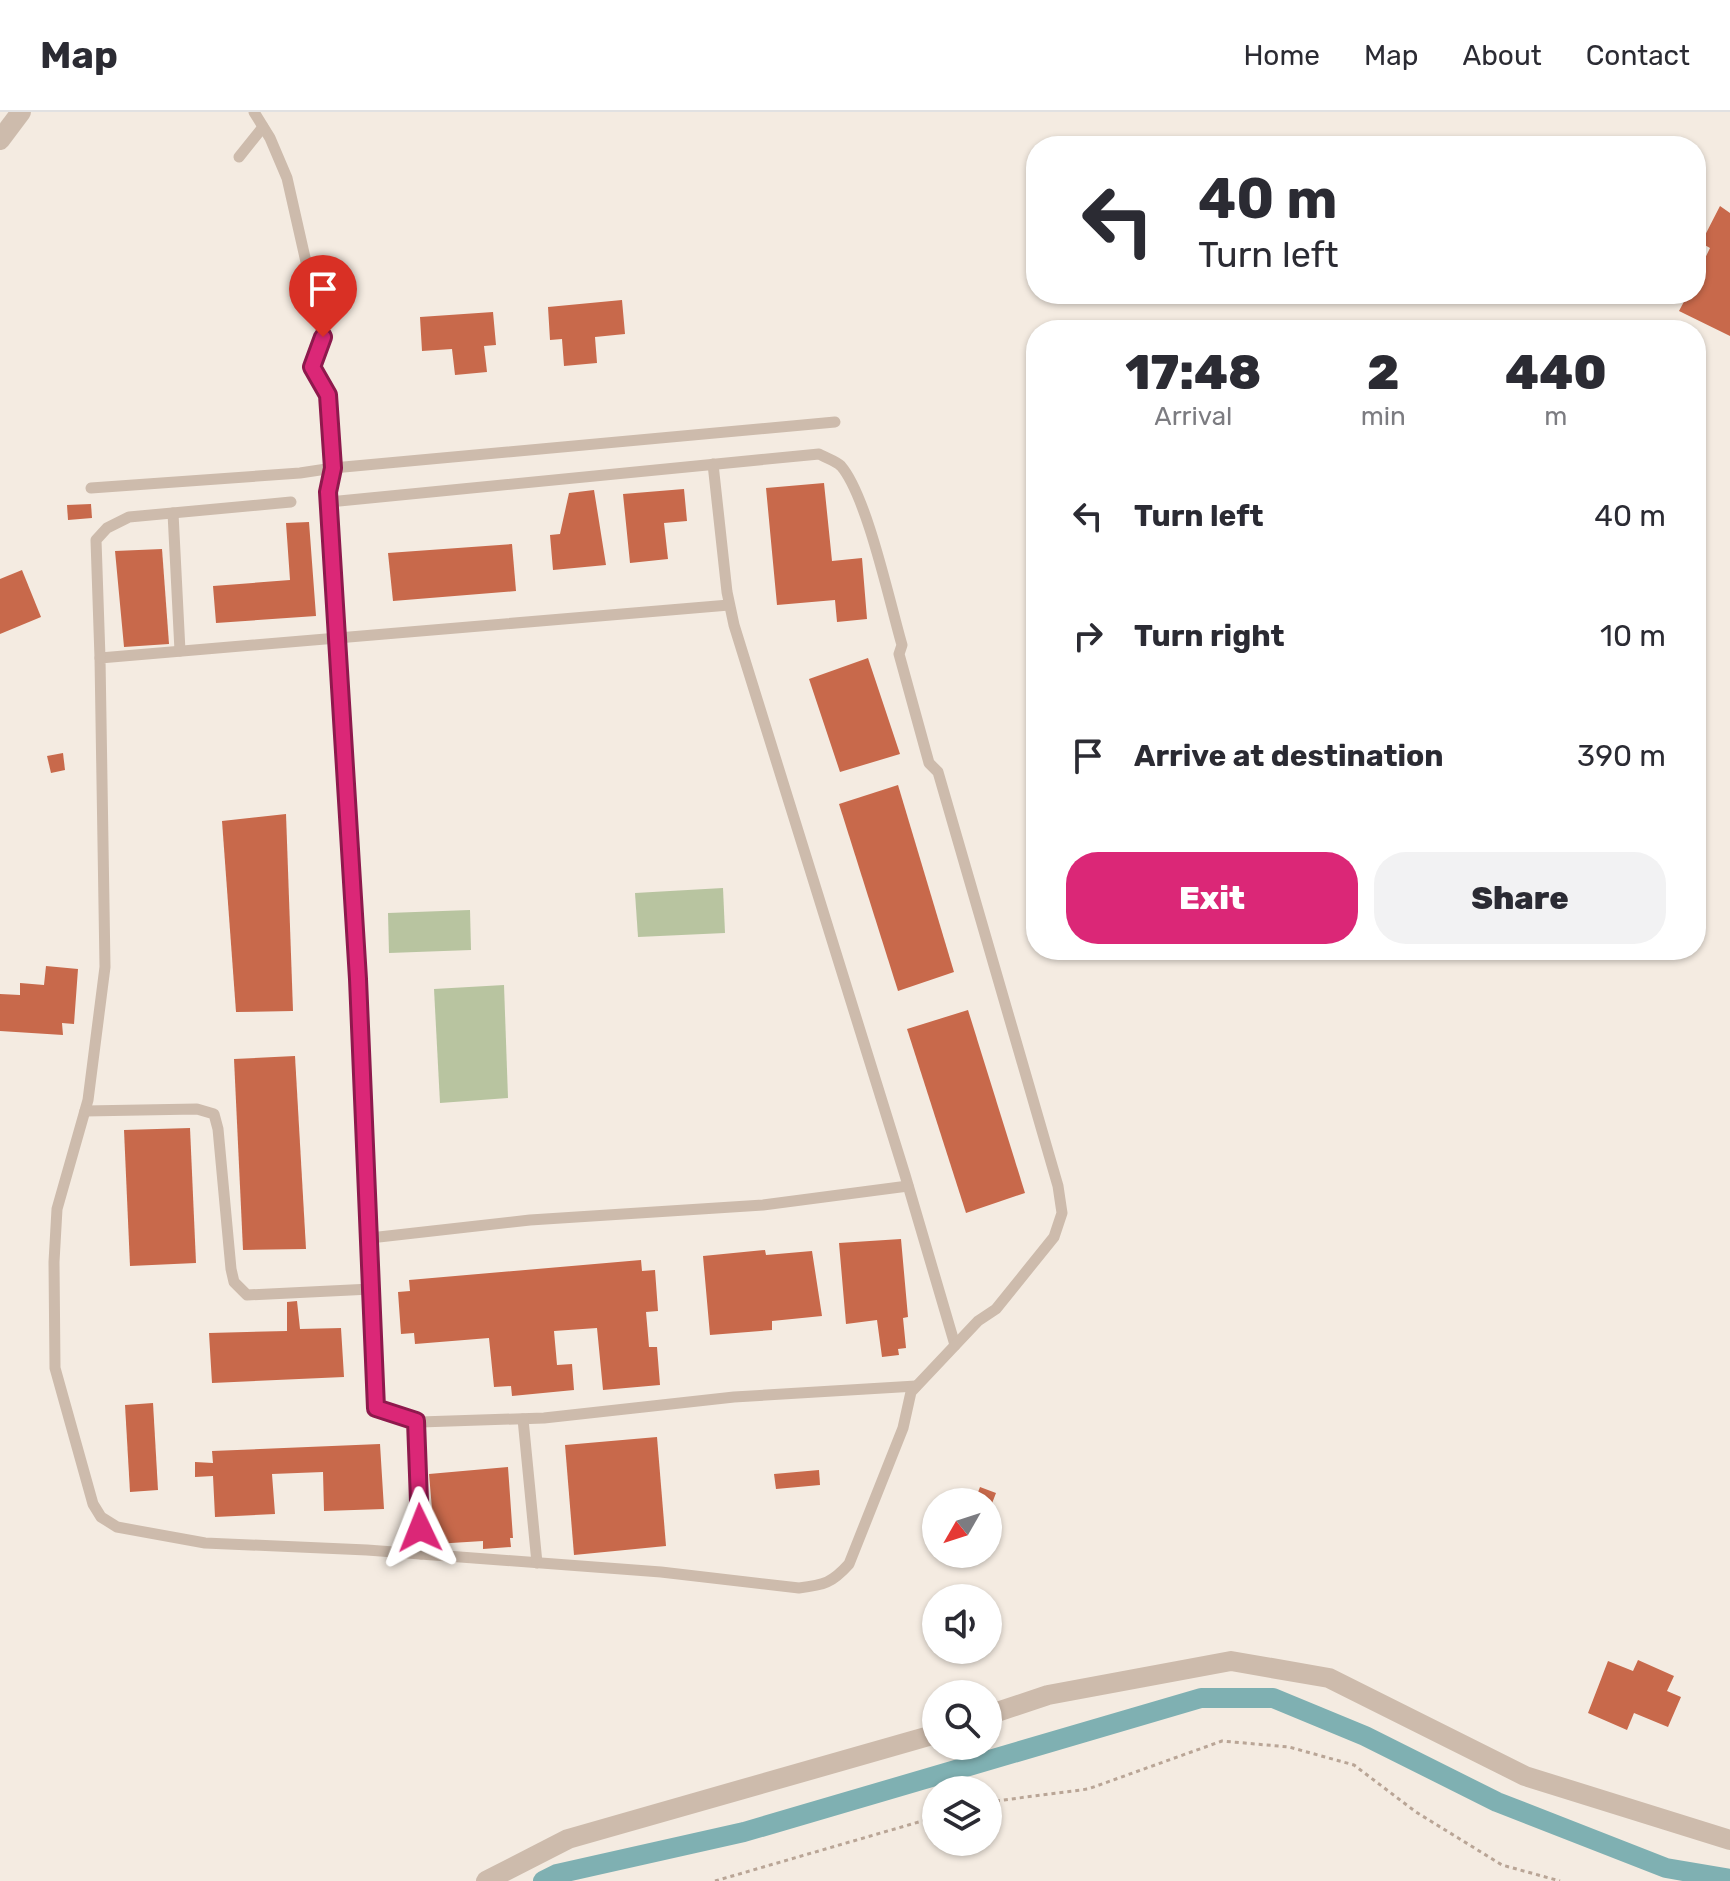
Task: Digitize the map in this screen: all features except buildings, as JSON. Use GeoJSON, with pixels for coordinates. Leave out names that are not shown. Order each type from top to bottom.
{"type":"FeatureCollection","features":[{"type":"Feature","properties":{"kind":"street"},"geometry":{"type":"LineString","coordinates":[[0,140],[21,112]]}},
{"type":"Feature","properties":{"kind":"street"},"geometry":{"type":"LineString","coordinates":[[1002,1710],[1048,1695],[1231,1661],[1329,1678],[1525,1776],[1730,1840]]}},
{"type":"Feature","properties":{"kind":"street"},"geometry":{"type":"LineString","coordinates":[[486,1881],[568,1839],[922,1738]]}},
{"type":"Feature","properties":{"kind":"lane"},"geometry":{"type":"LineString","coordinates":[[254,112],[287,178],[323,337],[312,367],[328,395],[333,468],[329,502],[358,963],[376,1408],[416,1421],[523,1419],[734,1397],[916,1386]]}},
{"type":"Feature","properties":{"kind":"lane"},"geometry":{"type":"LineString","coordinates":[[239,157],[263,127]]}},
{"type":"Feature","properties":{"kind":"lane"},"geometry":{"type":"LineString","coordinates":[[91,488],[835,422]]}},
{"type":"Feature","properties":{"kind":"lane"},"geometry":{"type":"LineString","coordinates":[[291,502],[129,517],[107,528],[96,540],[105,967],[85,1111],[57,1209],[54,1262],[55,1368],[93,1504],[101,1517],[117,1527],[205,1543],[421,1554],[661,1572],[799,1588],[835,1580],[849,1564],[903,1428],[911,1392],[978,1321],[996,1309],[1054,1237],[1062,1213],[1058,1186],[963,853],[938,772],[929,763],[899,654],[902,645],[854,487],[840,465],[819,454],[329,502]]}},
{"type":"Feature","properties":{"kind":"lane"},"geometry":{"type":"LineString","coordinates":[[713,464],[729,605],[955,1345]]}},
{"type":"Feature","properties":{"kind":"lane"},"geometry":{"type":"LineString","coordinates":[[173,513],[180,651]]}},
{"type":"Feature","properties":{"kind":"lane"},"geometry":{"type":"LineString","coordinates":[[100,658],[580,620],[729,605]]}},
{"type":"Feature","properties":{"kind":"lane"},"geometry":{"type":"LineString","coordinates":[[85,1111],[197,1109],[214,1114],[231,1269],[234,1282],[247,1295],[371,1289]]}},
{"type":"Feature","properties":{"kind":"lane"},"geometry":{"type":"LineString","coordinates":[[370,1238],[530,1220],[763,1205],[908,1186]]}},
{"type":"Feature","properties":{"kind":"lane"},"geometry":{"type":"LineString","coordinates":[[523,1419],[537,1563]]}},
{"type":"Feature","properties":{"kind":"lane"},"geometry":{"type":"LineString","coordinates":[[416,1421],[421,1554]]}},
{"type":"Feature","properties":{"kind":"path"},"geometry":{"type":"LineString","coordinates":[[1002,1800],[1088,1789],[1222,1741],[1289,1747],[1354,1765],[1416,1812],[1502,1865],[1560,1881]]}},
{"type":"Feature","properties":{"kind":"path"},"geometry":{"type":"LineString","coordinates":[[715,1881],[922,1821]]}},
{"type":"Feature","properties":{"kind":"green space"},"geometry":{"type":"Polygon","coordinates":[[[723,888],[725,933],[638,937],[635,893],[723,888]]]}},
{"type":"Feature","properties":{"kind":"green space"},"geometry":{"type":"Polygon","coordinates":[[[470,910],[471,950],[389,953],[388,913],[470,910]]]}},
{"type":"Feature","properties":{"kind":"green space"},"geometry":{"type":"Polygon","coordinates":[[[504,985],[508,1098],[440,1103],[434,989],[504,985]]]}},
{"type":"Feature","properties":{"kind":"waterway"},"geometry":{"type":"LineString","coordinates":[[543,1881],[557,1874],[744,1832],[1201,1698],[1273,1698],[1365,1736],[1497,1802],[1666,1868],[1730,1879]]}},
{"type":"Feature","properties":{"kind":"route"},"geometry":{"type":"LineString","coordinates":[[323,337],[312,367],[328,395],[333,468],[328,492],[358,979],[376,1408],[416,1421],[420,1528]]}}]}
